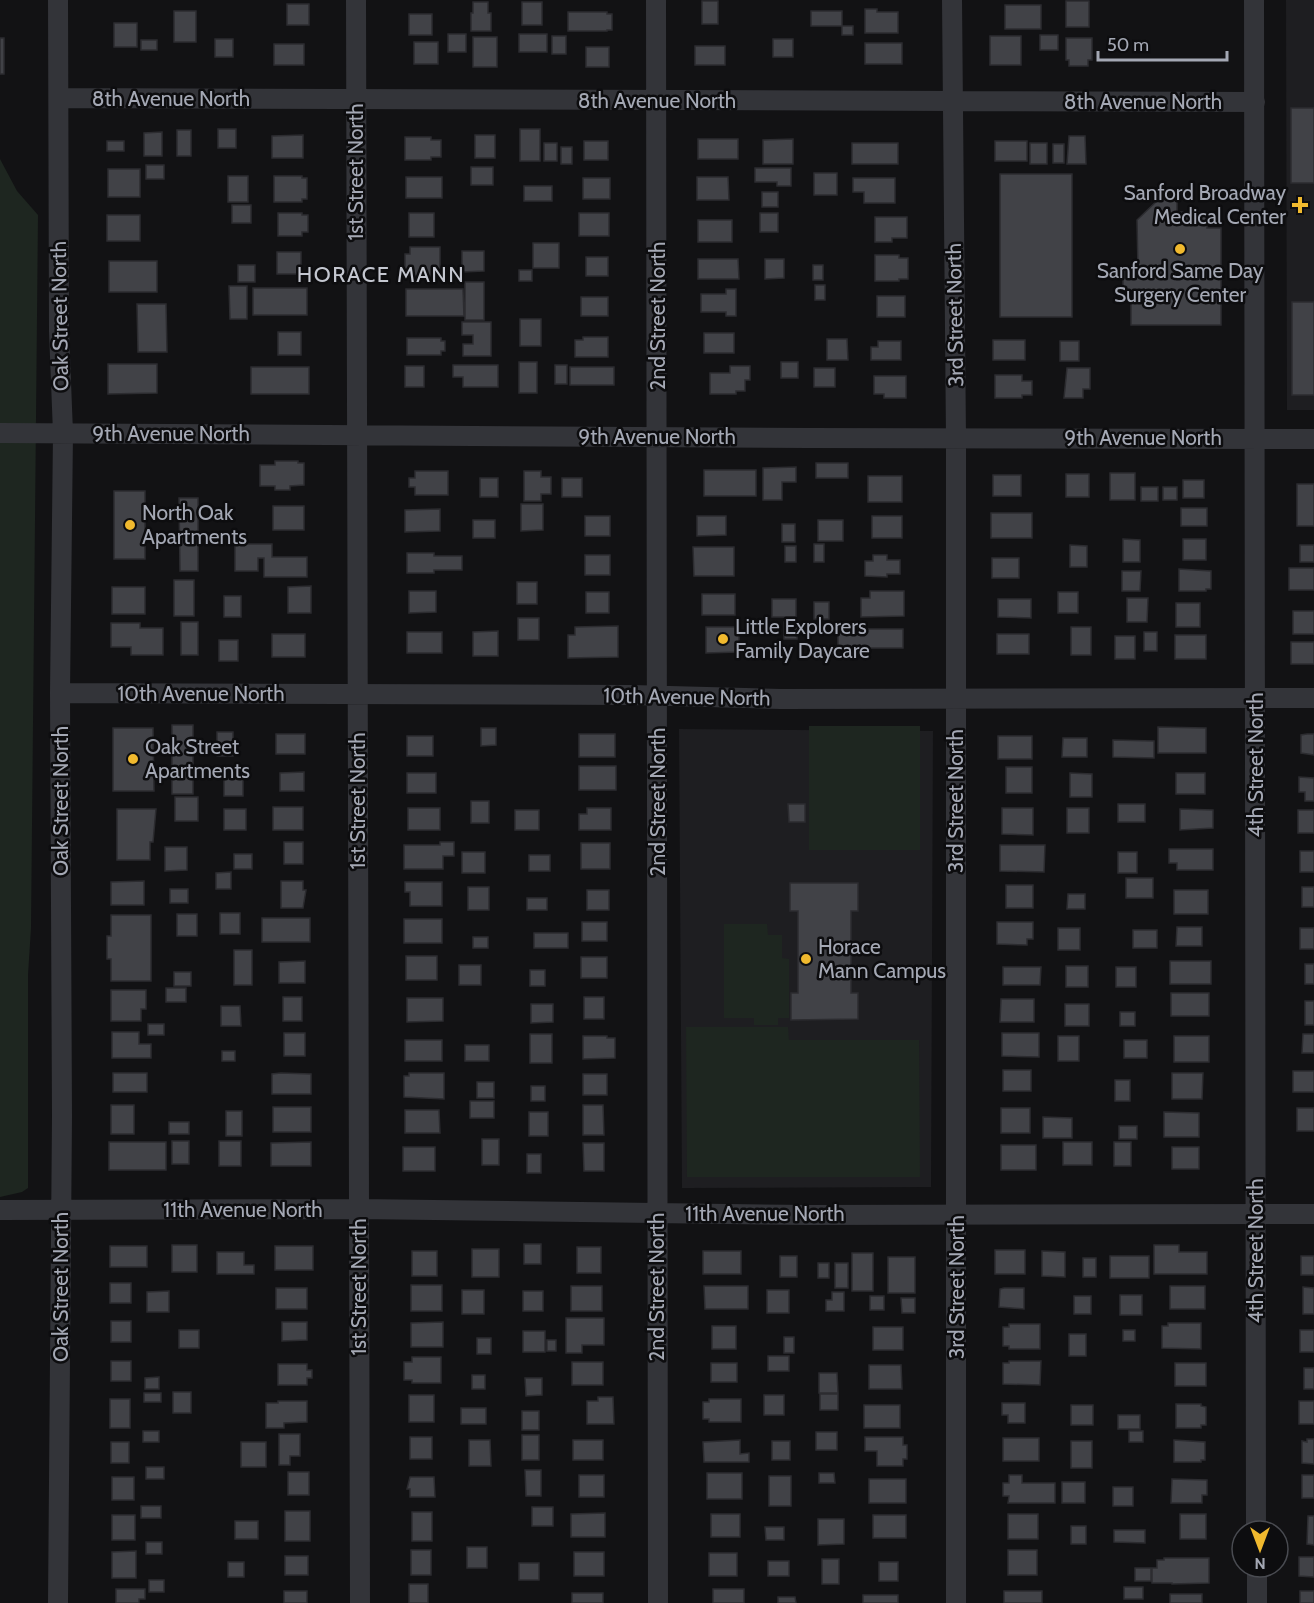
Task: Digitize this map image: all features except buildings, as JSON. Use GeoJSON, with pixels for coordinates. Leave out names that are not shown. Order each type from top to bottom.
{"type":"FeatureCollection","features":[{"type":"Feature","properties":{"kind":"street","name":"Oak Street North"},"geometry":{"type":"LineString","coordinates":[[58,0],[59,331],[63,433],[60,693],[61,1210],[58,1603]]}},
{"type":"Feature","properties":{"kind":"street","name":"1st Street North"},"geometry":{"type":"LineString","coordinates":[[356,0],[360,1603]]}},
{"type":"Feature","properties":{"kind":"street","name":"2nd Street North"},"geometry":{"type":"LineString","coordinates":[[657,0],[658,1603]]}},
{"type":"Feature","properties":{"kind":"street","name":"3rd Street North"},"geometry":{"type":"LineString","coordinates":[[952,0],[956,438],[956,1603]]}},
{"type":"Feature","properties":{"kind":"street","name":"4th Street North"},"geometry":{"type":"LineString","coordinates":[[1254,0],[1256,1519]]}},
{"type":"Feature","properties":{"kind":"street","name":"8th Avenue North"},"geometry":{"type":"LineString","coordinates":[[59,98],[1254,102]]}},
{"type":"Feature","properties":{"kind":"street","name":"9th Avenue North"},"geometry":{"type":"LineString","coordinates":[[0,433],[1314,438]]}},
{"type":"Feature","properties":{"kind":"street","name":"10th Avenue North"},"geometry":{"type":"LineString","coordinates":[[60,693],[658,696],[781,699],[1314,698]]}},
{"type":"Feature","properties":{"kind":"street","name":"11th Avenue North"},"geometry":{"type":"LineString","coordinates":[[0,1210],[359,1209],[807,1215],[1314,1214]]}},
{"type":"Feature","properties":{"kind":"street"},"geometry":{"type":"LineString","coordinates":[[1257,1579],[1257,1603]]}},
{"type":"Feature","properties":{"kind":"shaded area","name":"Sanford Broadway Medical Center"},"geometry":{"type":"Polygon","coordinates":[[[1286,0],[1314,0],[1314,410],[1287,410],[1286,0]]]}},
{"type":"Feature","properties":{"kind":"shaded area"},"geometry":{"type":"Polygon","coordinates":[[[0,159],[17,191],[38,215],[31,928],[28,975],[28,1188],[22,1192],[0,1197],[0,159]]]}},
{"type":"Feature","properties":{"kind":"shaded area"},"geometry":{"type":"Polygon","coordinates":[[[809,726],[920,726],[920,850],[809,850],[809,726]]]}},
{"type":"Feature","properties":{"kind":"shaded area","name":"Horace Mann Campus"},"geometry":{"type":"Polygon","coordinates":[[[679,729],[933,731],[931,1187],[682,1188],[679,729]]]}},
{"type":"Feature","properties":{"kind":"shaded area"},"geometry":{"type":"Polygon","coordinates":[[[724,924],[767,924],[768,935],[782,935],[782,958],[789,959],[789,1018],[778,1018],[778,1025],[754,1025],[754,1018],[724,1018],[724,924]]]}},
{"type":"Feature","properties":{"kind":"shaded area"},"geometry":{"type":"Polygon","coordinates":[[[686,1027],[788,1027],[789,1040],[919,1040],[920,1177],[687,1177],[686,1027]]]}},
{"type":"Feature","properties":{"kind":"place","name":"Sanford Broadway Medical Center"},"geometry":{"type":"Point","coordinates":[1300,205]}},
{"type":"Feature","properties":{"kind":"place","name":"Sanford Same Day Surgery Center"},"geometry":{"type":"Point","coordinates":[1180,249]}},
{"type":"Feature","properties":{"kind":"place","name":"North Oak Apartments"},"geometry":{"type":"Point","coordinates":[130,525]}},
{"type":"Feature","properties":{"kind":"place","name":"Little Explorers Family Daycare"},"geometry":{"type":"Point","coordinates":[723,639]}},
{"type":"Feature","properties":{"kind":"place","name":"Oak Street Apartments"},"geometry":{"type":"Point","coordinates":[133,759]}},
{"type":"Feature","properties":{"kind":"place","name":"Horace Mann Campus"},"geometry":{"type":"Point","coordinates":[806,959]}},
{"type":"Feature","properties":{"kind":"district","name":"HORACE MANN"},"geometry":{"type":"Point","coordinates":[381,274]}}]}
